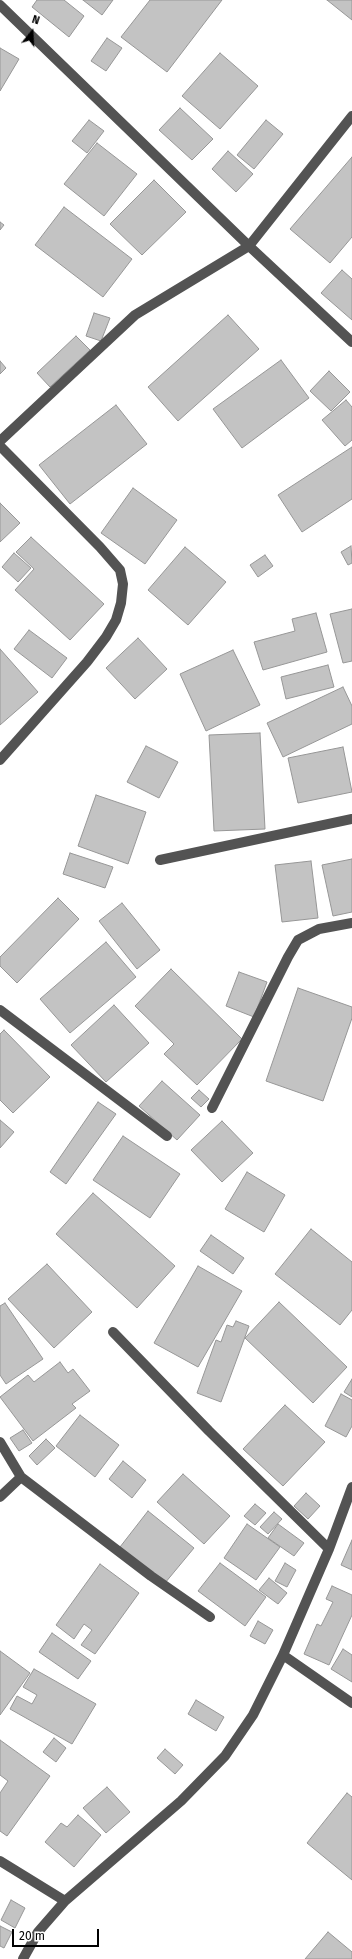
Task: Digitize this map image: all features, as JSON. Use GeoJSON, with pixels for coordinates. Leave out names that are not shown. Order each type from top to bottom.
{"type":"FeatureCollection","features":[{"type":"Feature","properties":{"kind":"street"},"geometry":{"type":"LineString","coordinates":[[0,4],[249,246],[352,342]]}},
{"type":"Feature","properties":{"kind":"street"},"geometry":{"type":"LineString","coordinates":[[0,441],[135,315],[249,246],[352,116]]}},
{"type":"Feature","properties":{"kind":"street"},"geometry":{"type":"LineString","coordinates":[[0,446],[100,547],[120,570],[123,584],[121,603],[116,620],[106,637],[87,662],[0,760]]}},
{"type":"Feature","properties":{"kind":"street"},"geometry":{"type":"LineString","coordinates":[[160,860],[352,819]]}},
{"type":"Feature","properties":{"kind":"street"},"geometry":{"type":"LineString","coordinates":[[212,1108],[298,940],[319,929],[352,923]]}},
{"type":"Feature","properties":{"kind":"street"},"geometry":{"type":"LineString","coordinates":[[0,1010],[167,1136]]}},
{"type":"Feature","properties":{"kind":"street"},"geometry":{"type":"LineString","coordinates":[[113,1332],[329,1549]]}},
{"type":"Feature","properties":{"kind":"street"},"geometry":{"type":"LineString","coordinates":[[0,1442],[21,1477],[151,1576],[210,1617]]}},
{"type":"Feature","properties":{"kind":"street"},"geometry":{"type":"LineString","coordinates":[[0,1497],[21,1477]]}},
{"type":"Feature","properties":{"kind":"street"},"geometry":{"type":"LineString","coordinates":[[23,1959],[38,1932],[65,1901],[181,1802],[225,1756],[253,1715],[283,1655],[329,1549],[352,1487]]}},
{"type":"Feature","properties":{"kind":"street"},"geometry":{"type":"LineString","coordinates":[[283,1655],[352,1703]]}},
{"type":"Feature","properties":{"kind":"street"},"geometry":{"type":"LineString","coordinates":[[0,1861],[65,1901]]}},
{"type":"Feature","properties":{"kind":"building"},"geometry":{"type":"Polygon","coordinates":[[[37,0],[64,0],[84,16],[69,37],[32,7],[37,0]]]}},
{"type":"Feature","properties":{"kind":"building"},"geometry":{"type":"Polygon","coordinates":[[[83,0],[113,0],[102,15],[83,0]]]}},
{"type":"Feature","properties":{"kind":"building"},"geometry":{"type":"Polygon","coordinates":[[[150,0],[222,0],[167,72],[121,37],[150,0]]]}},
{"type":"Feature","properties":{"kind":"building"},"geometry":{"type":"Polygon","coordinates":[[[327,0],[352,0],[352,20],[327,0]]]}},
{"type":"Feature","properties":{"kind":"building"},"geometry":{"type":"Polygon","coordinates":[[[107,38],[122,48],[106,71],[91,61],[107,38]]]}},
{"type":"Feature","properties":{"kind":"building"},"geometry":{"type":"Polygon","coordinates":[[[0,48],[19,59],[0,91],[0,48]]]}},
{"type":"Feature","properties":{"kind":"building"},"geometry":{"type":"Polygon","coordinates":[[[220,53],[258,86],[220,129],[182,96],[220,53]]]}},
{"type":"Feature","properties":{"kind":"building"},"geometry":{"type":"Polygon","coordinates":[[[180,108],[213,139],[192,160],[159,130],[180,108]]]}},
{"type":"Feature","properties":{"kind":"building"},"geometry":{"type":"Polygon","coordinates":[[[89,120],[104,131],[87,153],[72,141],[89,120]]]}},
{"type":"Feature","properties":{"kind":"building"},"geometry":{"type":"Polygon","coordinates":[[[266,120],[283,134],[254,169],[237,155],[266,120]]]}},
{"type":"Feature","properties":{"kind":"building"},"geometry":{"type":"Polygon","coordinates":[[[97,143],[137,174],[104,216],[64,184],[97,143]]]}},
{"type":"Feature","properties":{"kind":"building"},"geometry":{"type":"Polygon","coordinates":[[[228,151],[253,174],[236,192],[212,169],[228,151]]]}},
{"type":"Feature","properties":{"kind":"building"},"geometry":{"type":"Polygon","coordinates":[[[352,157],[352,237],[330,263],[290,229],[352,157]]]}},
{"type":"Feature","properties":{"kind":"building"},"geometry":{"type":"Polygon","coordinates":[[[154,180],[186,212],[142,255],[110,224],[154,180]]]}},
{"type":"Feature","properties":{"kind":"building"},"geometry":{"type":"Polygon","coordinates":[[[64,207],[132,259],[103,297],[35,245],[64,207]]]}},
{"type":"Feature","properties":{"kind":"building"},"geometry":{"type":"Polygon","coordinates":[[[0,222],[4,225],[0,230],[0,222]]]}},
{"type":"Feature","properties":{"kind":"building"},"geometry":{"type":"Polygon","coordinates":[[[342,270],[352,279],[352,320],[321,293],[342,270]]]}},
{"type":"Feature","properties":{"kind":"building"},"geometry":{"type":"Polygon","coordinates":[[[94,313],[110,318],[101,341],[86,336],[94,313]]]}},
{"type":"Feature","properties":{"kind":"building"},"geometry":{"type":"Polygon","coordinates":[[[228,315],[259,349],[178,421],[148,387],[228,315]]]}},
{"type":"Feature","properties":{"kind":"building"},"geometry":{"type":"Polygon","coordinates":[[[76,336],[90,350],[50,387],[37,373],[76,336]]]}},
{"type":"Feature","properties":{"kind":"building"},"geometry":{"type":"Polygon","coordinates":[[[281,360],[309,398],[242,448],[213,409],[281,360]]]}},
{"type":"Feature","properties":{"kind":"building"},"geometry":{"type":"Polygon","coordinates":[[[0,361],[6,368],[0,374],[0,361]]]}},
{"type":"Feature","properties":{"kind":"building"},"geometry":{"type":"Polygon","coordinates":[[[329,371],[350,392],[331,411],[310,391],[329,371]]]}},
{"type":"Feature","properties":{"kind":"building"},"geometry":{"type":"Polygon","coordinates":[[[346,400],[352,407],[352,440],[345,446],[322,420],[346,400]]]}},
{"type":"Feature","properties":{"kind":"building"},"geometry":{"type":"Polygon","coordinates":[[[116,405],[147,444],[70,504],[39,465],[116,405]]]}},
{"type":"Feature","properties":{"kind":"building"},"geometry":{"type":"Polygon","coordinates":[[[352,447],[352,499],[302,532],[278,495],[352,447]]]}},
{"type":"Feature","properties":{"kind":"building"},"geometry":{"type":"Polygon","coordinates":[[[133,488],[177,520],[145,564],[101,533],[133,488]]]}},
{"type":"Feature","properties":{"kind":"building"},"geometry":{"type":"Polygon","coordinates":[[[0,503],[20,523],[0,542],[0,503]]]}},
{"type":"Feature","properties":{"kind":"building"},"geometry":{"type":"Polygon","coordinates":[[[31,537],[104,604],[70,640],[15,590],[34,569],[16,552],[31,537]]]}},
{"type":"Feature","properties":{"kind":"building"},"geometry":{"type":"Polygon","coordinates":[[[351,546],[352,563],[348,565],[341,552],[351,546]]]}},
{"type":"Feature","properties":{"kind":"building"},"geometry":{"type":"Polygon","coordinates":[[[185,547],[226,582],[188,625],[148,590],[185,547]]]}},
{"type":"Feature","properties":{"kind":"building"},"geometry":{"type":"Polygon","coordinates":[[[14,553],[31,568],[18,582],[2,567],[14,553]]]}},
{"type":"Feature","properties":{"kind":"building"},"geometry":{"type":"Polygon","coordinates":[[[265,555],[273,566],[258,577],[250,565],[265,555]]]}},
{"type":"Feature","properties":{"kind":"building"},"geometry":{"type":"Polygon","coordinates":[[[352,609],[352,661],[343,663],[330,614],[352,609]]]}},
{"type":"Feature","properties":{"kind":"building"},"geometry":{"type":"Polygon","coordinates":[[[316,613],[327,652],[263,670],[254,642],[295,631],[292,619],[316,613]]]}},
{"type":"Feature","properties":{"kind":"building"},"geometry":{"type":"Polygon","coordinates":[[[29,630],[67,658],[52,678],[14,649],[29,630]]]}},
{"type":"Feature","properties":{"kind":"building"},"geometry":{"type":"Polygon","coordinates":[[[138,638],[167,669],[135,699],[106,668],[138,638]]]}},
{"type":"Feature","properties":{"kind":"building"},"geometry":{"type":"Polygon","coordinates":[[[0,649],[38,692],[0,725],[0,649]]]}},
{"type":"Feature","properties":{"kind":"building"},"geometry":{"type":"Polygon","coordinates":[[[233,650],[260,705],[206,731],[180,674],[233,650]]]}},
{"type":"Feature","properties":{"kind":"building"},"geometry":{"type":"Polygon","coordinates":[[[328,665],[334,687],[286,699],[281,677],[328,665]]]}},
{"type":"Feature","properties":{"kind":"building"},"geometry":{"type":"Polygon","coordinates":[[[343,687],[352,706],[352,724],[283,757],[267,723],[343,687]]]}},
{"type":"Feature","properties":{"kind":"building"},"geometry":{"type":"Polygon","coordinates":[[[260,733],[265,829],[214,831],[209,735],[260,733]]]}},
{"type":"Feature","properties":{"kind":"building"},"geometry":{"type":"Polygon","coordinates":[[[146,746],[178,762],[159,798],[127,782],[146,746]]]}},
{"type":"Feature","properties":{"kind":"building"},"geometry":{"type":"Polygon","coordinates":[[[343,747],[352,792],[298,803],[288,758],[343,747]]]}},
{"type":"Feature","properties":{"kind":"building"},"geometry":{"type":"Polygon","coordinates":[[[96,795],[146,812],[128,864],[78,846],[96,795]]]}},
{"type":"Feature","properties":{"kind":"building"},"geometry":{"type":"Polygon","coordinates":[[[70,853],[113,867],[105,888],[63,874],[70,853]]]}},
{"type":"Feature","properties":{"kind":"building"},"geometry":{"type":"Polygon","coordinates":[[[352,859],[352,912],[333,916],[322,865],[352,859]]]}},
{"type":"Feature","properties":{"kind":"building"},"geometry":{"type":"Polygon","coordinates":[[[311,861],[318,918],[282,922],[275,865],[311,861]]]}},
{"type":"Feature","properties":{"kind":"building"},"geometry":{"type":"Polygon","coordinates":[[[58,898],[79,919],[17,983],[0,966],[0,957],[58,898]]]}},
{"type":"Feature","properties":{"kind":"building"},"geometry":{"type":"Polygon","coordinates":[[[122,903],[160,950],[137,969],[99,921],[122,903]]]}},
{"type":"Feature","properties":{"kind":"building"},"geometry":{"type":"Polygon","coordinates":[[[106,942],[136,977],[70,1033],[40,999],[106,942]]]}},
{"type":"Feature","properties":{"kind":"building"},"geometry":{"type":"Polygon","coordinates":[[[171,969],[242,1039],[197,1085],[164,1054],[174,1044],[135,1006],[171,969]]]}},
{"type":"Feature","properties":{"kind":"building"},"geometry":{"type":"Polygon","coordinates":[[[239,972],[267,982],[254,1017],[226,1006],[239,972]]]}},
{"type":"Feature","properties":{"kind":"building"},"geometry":{"type":"Polygon","coordinates":[[[298,988],[352,1007],[352,1018],[323,1101],[266,1081],[298,988]]]}},
{"type":"Feature","properties":{"kind":"building"},"geometry":{"type":"Polygon","coordinates":[[[114,1005],[149,1043],[106,1082],[71,1045],[114,1005]]]}},
{"type":"Feature","properties":{"kind":"building"},"geometry":{"type":"Polygon","coordinates":[[[4,1030],[50,1077],[13,1113],[0,1100],[0,1034],[4,1030]]]}},
{"type":"Feature","properties":{"kind":"building"},"geometry":{"type":"Polygon","coordinates":[[[162,1081],[200,1115],[177,1140],[139,1106],[162,1081]]]}},
{"type":"Feature","properties":{"kind":"building"},"geometry":{"type":"Polygon","coordinates":[[[199,1090],[209,1099],[201,1107],[191,1098],[199,1090]]]}},
{"type":"Feature","properties":{"kind":"building"},"geometry":{"type":"Polygon","coordinates":[[[98,1102],[116,1114],[66,1184],[50,1172],[98,1102]]]}},
{"type":"Feature","properties":{"kind":"building"},"geometry":{"type":"Polygon","coordinates":[[[0,1120],[14,1132],[0,1148],[0,1120]]]}},
{"type":"Feature","properties":{"kind":"building"},"geometry":{"type":"Polygon","coordinates":[[[222,1121],[253,1153],[222,1182],[191,1150],[222,1121]]]}},
{"type":"Feature","properties":{"kind":"building"},"geometry":{"type":"Polygon","coordinates":[[[123,1136],[180,1174],[150,1218],[93,1180],[123,1136]]]}},
{"type":"Feature","properties":{"kind":"building"},"geometry":{"type":"Polygon","coordinates":[[[247,1172],[285,1195],[264,1232],[225,1209],[247,1172]]]}},
{"type":"Feature","properties":{"kind":"building"},"geometry":{"type":"Polygon","coordinates":[[[93,1193],[175,1266],[137,1308],[56,1234],[93,1193]]]}},
{"type":"Feature","properties":{"kind":"building"},"geometry":{"type":"Polygon","coordinates":[[[311,1229],[352,1262],[352,1310],[340,1325],[275,1274],[311,1229]]]}},
{"type":"Feature","properties":{"kind":"building"},"geometry":{"type":"Polygon","coordinates":[[[211,1235],[244,1258],[233,1274],[200,1251],[211,1235]]]}},
{"type":"Feature","properties":{"kind":"building"},"geometry":{"type":"Polygon","coordinates":[[[47,1264],[92,1312],[54,1348],[8,1299],[47,1264]]]}},
{"type":"Feature","properties":{"kind":"building"},"geometry":{"type":"Polygon","coordinates":[[[198,1266],[242,1291],[198,1367],[154,1343],[198,1266]]]}},
{"type":"Feature","properties":{"kind":"building"},"geometry":{"type":"Polygon","coordinates":[[[279,1302],[347,1367],[313,1403],[245,1338],[279,1302]]]}},
{"type":"Feature","properties":{"kind":"building"},"geometry":{"type":"Polygon","coordinates":[[[5,1303],[43,1359],[6,1384],[0,1375],[0,1306],[5,1303]]]}},
{"type":"Feature","properties":{"kind":"building"},"geometry":{"type":"Polygon","coordinates":[[[236,1321],[249,1326],[221,1402],[197,1393],[216,1340],[221,1342],[227,1325],[233,1327],[236,1321]]]}},
{"type":"Feature","properties":{"kind":"building"},"geometry":{"type":"Polygon","coordinates":[[[60,1362],[68,1373],[73,1369],[90,1391],[72,1404],[76,1408],[33,1441],[0,1397],[28,1375],[34,1382],[60,1362]]]}},
{"type":"Feature","properties":{"kind":"building"},"geometry":{"type":"Polygon","coordinates":[[[352,1379],[352,1397],[344,1392],[352,1379]]]}},
{"type":"Feature","properties":{"kind":"building"},"geometry":{"type":"Polygon","coordinates":[[[341,1394],[352,1400],[352,1426],[346,1437],[325,1426],[341,1394]]]}},
{"type":"Feature","properties":{"kind":"building"},"geometry":{"type":"Polygon","coordinates":[[[285,1405],[325,1442],[283,1486],[243,1449],[285,1405]]]}},
{"type":"Feature","properties":{"kind":"building"},"geometry":{"type":"Polygon","coordinates":[[[80,1415],[119,1445],[95,1477],[56,1446],[80,1415]]]}},
{"type":"Feature","properties":{"kind":"building"},"geometry":{"type":"Polygon","coordinates":[[[23,1430],[32,1443],[19,1451],[10,1438],[23,1430]]]}},
{"type":"Feature","properties":{"kind":"building"},"geometry":{"type":"Polygon","coordinates":[[[46,1439],[55,1448],[37,1465],[29,1456],[46,1439]]]}},
{"type":"Feature","properties":{"kind":"building"},"geometry":{"type":"Polygon","coordinates":[[[123,1461],[146,1480],[132,1498],[109,1479],[123,1461]]]}},
{"type":"Feature","properties":{"kind":"building"},"geometry":{"type":"Polygon","coordinates":[[[183,1474],[230,1516],[204,1544],[157,1502],[183,1474]]]}},
{"type":"Feature","properties":{"kind":"building"},"geometry":{"type":"Polygon","coordinates":[[[306,1493],[320,1506],[308,1519],[294,1506],[306,1493]]]}},
{"type":"Feature","properties":{"kind":"building"},"geometry":{"type":"Polygon","coordinates":[[[255,1504],[266,1513],[255,1525],[244,1516],[255,1504]]]}},
{"type":"Feature","properties":{"kind":"building"},"geometry":{"type":"Polygon","coordinates":[[[148,1511],[194,1548],[165,1583],[120,1547],[148,1511]]]}},
{"type":"Feature","properties":{"kind":"building"},"geometry":{"type":"Polygon","coordinates":[[[274,1512],[282,1519],[268,1534],[260,1527],[274,1512]]]}},
{"type":"Feature","properties":{"kind":"building"},"geometry":{"type":"Polygon","coordinates":[[[247,1524],[280,1547],[256,1580],[224,1558],[247,1524]]]}},
{"type":"Feature","properties":{"kind":"building"},"geometry":{"type":"Polygon","coordinates":[[[278,1524],[304,1543],[294,1556],[268,1538],[278,1524]]]}},
{"type":"Feature","properties":{"kind":"building"},"geometry":{"type":"Polygon","coordinates":[[[352,1540],[352,1570],[341,1565],[352,1540]]]}},
{"type":"Feature","properties":{"kind":"building"},"geometry":{"type":"Polygon","coordinates":[[[220,1563],[266,1597],[245,1626],[198,1591],[220,1563]]]}},
{"type":"Feature","properties":{"kind":"building"},"geometry":{"type":"Polygon","coordinates":[[[285,1563],[296,1570],[287,1587],[275,1581],[285,1563]]]}},
{"type":"Feature","properties":{"kind":"building"},"geometry":{"type":"Polygon","coordinates":[[[100,1564],[139,1593],[95,1654],[81,1645],[92,1630],[84,1624],[74,1639],[56,1625],[100,1564]]]}},
{"type":"Feature","properties":{"kind":"building"},"geometry":{"type":"Polygon","coordinates":[[[269,1578],[287,1593],[278,1604],[259,1590],[269,1578]]]}},
{"type":"Feature","properties":{"kind":"building"},"geometry":{"type":"Polygon","coordinates":[[[332,1586],[352,1595],[352,1615],[329,1665],[304,1654],[317,1624],[321,1626],[333,1602],[326,1599],[332,1586]]]}},
{"type":"Feature","properties":{"kind":"building"},"geometry":{"type":"Polygon","coordinates":[[[258,1621],[273,1630],[265,1644],[250,1636],[258,1621]]]}},
{"type":"Feature","properties":{"kind":"building"},"geometry":{"type":"Polygon","coordinates":[[[52,1633],[91,1661],[78,1679],[39,1652],[52,1633]]]}},
{"type":"Feature","properties":{"kind":"building"},"geometry":{"type":"Polygon","coordinates":[[[343,1649],[352,1655],[352,1682],[331,1669],[343,1649]]]}},
{"type":"Feature","properties":{"kind":"building"},"geometry":{"type":"Polygon","coordinates":[[[0,1651],[30,1673],[0,1715],[0,1651]]]}},
{"type":"Feature","properties":{"kind":"building"},"geometry":{"type":"Polygon","coordinates":[[[34,1669],[96,1704],[72,1744],[10,1709],[17,1696],[32,1704],[37,1695],[23,1687],[34,1669]]]}},
{"type":"Feature","properties":{"kind":"building"},"geometry":{"type":"Polygon","coordinates":[[[196,1700],[224,1717],[216,1731],[188,1714],[196,1700]]]}},
{"type":"Feature","properties":{"kind":"building"},"geometry":{"type":"Polygon","coordinates":[[[54,1738],[66,1748],[56,1762],[43,1752],[54,1738]]]}},
{"type":"Feature","properties":{"kind":"building"},"geometry":{"type":"Polygon","coordinates":[[[0,1740],[50,1776],[7,1836],[0,1831],[0,1793],[8,1781],[0,1775],[0,1740]]]}},
{"type":"Feature","properties":{"kind":"building"},"geometry":{"type":"Polygon","coordinates":[[[165,1749],[183,1765],[175,1774],[157,1758],[165,1749]]]}},
{"type":"Feature","properties":{"kind":"building"},"geometry":{"type":"Polygon","coordinates":[[[107,1787],[130,1812],[106,1833],[83,1808],[107,1787]]]}},
{"type":"Feature","properties":{"kind":"building"},"geometry":{"type":"Polygon","coordinates":[[[347,1793],[352,1797],[352,1880],[307,1843],[347,1793]]]}},
{"type":"Feature","properties":{"kind":"building"},"geometry":{"type":"Polygon","coordinates":[[[78,1815],[101,1835],[74,1867],[45,1842],[61,1823],[67,1827],[78,1815]]]}},
{"type":"Feature","properties":{"kind":"building"},"geometry":{"type":"Polygon","coordinates":[[[11,1900],[25,1908],[15,1928],[1,1920],[11,1900]]]}},
{"type":"Feature","properties":{"kind":"building"},"geometry":{"type":"Polygon","coordinates":[[[0,1926],[12,1932],[4,1948],[0,1946],[0,1926]]]}},
{"type":"Feature","properties":{"kind":"building"},"geometry":{"type":"Polygon","coordinates":[[[328,1932],[352,1952],[352,1959],[305,1959],[328,1932]]]}}]}
